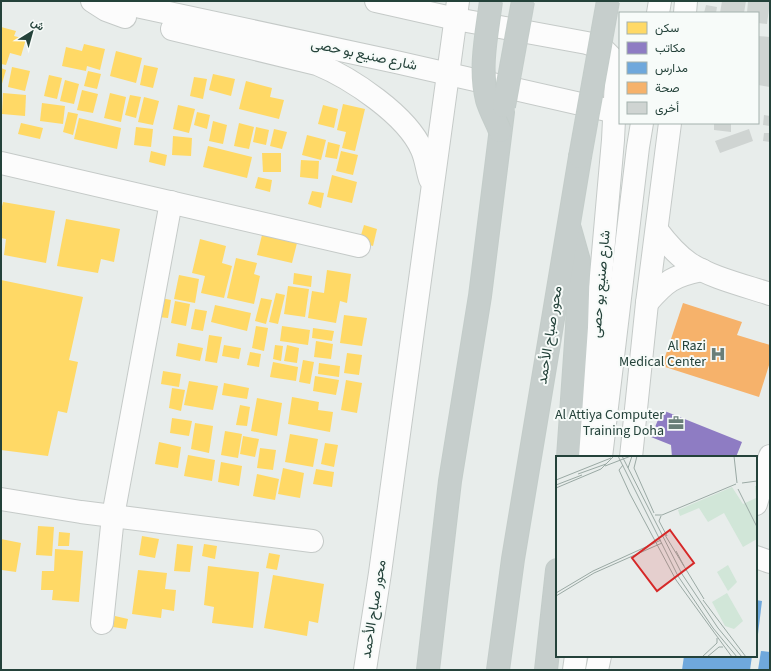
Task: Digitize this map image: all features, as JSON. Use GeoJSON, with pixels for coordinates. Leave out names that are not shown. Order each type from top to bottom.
{"type":"FeatureCollection","features":[{"type":"Feature","properties":{"kind":"highway"},"geometry":{"type":"LineString","coordinates":[[491,1],[484,61],[484,77],[488,101],[500,131]]}},
{"type":"Feature","properties":{"kind":"highway"},"geometry":{"type":"LineString","coordinates":[[428,670],[450,481],[480,296],[500,131],[523,1]]}},
{"type":"Feature","properties":{"kind":"highway","name":"محور صباح الأحمد"},"geometry":{"type":"LineString","coordinates":[[498,670],[513,558],[568,222],[608,1]]}},
{"type":"Feature","properties":{"kind":"highway"},"geometry":{"type":"LineString","coordinates":[[568,222],[579,261],[577,327],[568,456]]}},
{"type":"Feature","properties":{"kind":"highway"},"geometry":{"type":"LineString","coordinates":[[546,670],[548,639],[556,578]]}},
{"type":"Feature","properties":{"kind":"street"},"geometry":{"type":"LineString","coordinates":[[92,1],[106,10],[119,15],[317,64],[334,71],[398,117],[407,127],[422,150],[432,186]]}},
{"type":"Feature","properties":{"kind":"street","name":"شارع صنيع بو حصى"},"geometry":{"type":"LineString","coordinates":[[113,1],[617,112]]}},
{"type":"Feature","properties":{"kind":"street","name":"شارع صنيع بو حصى"},"geometry":{"type":"LineString","coordinates":[[376,1],[457,10],[587,43],[602,48],[612,58],[615,67],[617,112],[585,456]]}},
{"type":"Feature","properties":{"kind":"street"},"geometry":{"type":"LineString","coordinates":[[658,12],[660,1]]}},
{"type":"Feature","properties":{"kind":"street"},"geometry":{"type":"LineString","coordinates":[[685,12],[686,1]]}},
{"type":"Feature","properties":{"kind":"street","name":"محور صباح الأحمد"},"geometry":{"type":"LineString","coordinates":[[364,670],[380,573],[457,10]]}},
{"type":"Feature","properties":{"kind":"street"},"geometry":{"type":"LineString","coordinates":[[601,456],[642,124]]}},
{"type":"Feature","properties":{"kind":"street"},"geometry":{"type":"LineString","coordinates":[[631,456],[647,303],[670,124]]}},
{"type":"Feature","properties":{"kind":"street"},"geometry":{"type":"LineString","coordinates":[[1,163],[359,246]]}},
{"type":"Feature","properties":{"kind":"street"},"geometry":{"type":"LineString","coordinates":[[102,623],[113,516],[171,202]]}},
{"type":"Feature","properties":{"kind":"street"},"geometry":{"type":"LineString","coordinates":[[656,230],[678,254],[689,263],[702,270],[770,294]]}},
{"type":"Feature","properties":{"kind":"street"},"geometry":{"type":"LineString","coordinates":[[647,303],[658,290],[672,279],[683,274],[702,270]]}},
{"type":"Feature","properties":{"kind":"street"},"geometry":{"type":"LineString","coordinates":[[757,501],[770,456]]}},
{"type":"Feature","properties":{"kind":"street"},"geometry":{"type":"LineString","coordinates":[[1,499],[113,516],[312,541]]}},
{"type":"Feature","properties":{"kind":"street"},"geometry":{"type":"LineString","coordinates":[[757,558],[770,562]]}},
{"type":"Feature","properties":{"kind":"street"},"geometry":{"type":"LineString","coordinates":[[574,670],[576,657]]}},
{"type":"Feature","properties":{"kind":"street"},"geometry":{"type":"LineString","coordinates":[[597,670],[600,657]]}},
{"type":"Feature","properties":{"kind":"building: سكن"},"geometry":{"type":"Polygon","coordinates":[[[1,27],[16,31],[14,36],[26,39],[21,56],[10,53],[6,65],[1,64],[1,27]]]}},
{"type":"Feature","properties":{"kind":"building: سكن"},"geometry":{"type":"Polygon","coordinates":[[[84,44],[105,49],[100,70],[87,66],[86,71],[62,66],[66,47],[82,51],[84,44]]]}},
{"type":"Feature","properties":{"kind":"building: سكن"},"geometry":{"type":"Polygon","coordinates":[[[116,51],[142,58],[136,83],[110,76],[116,51]]]}},
{"type":"Feature","properties":{"kind":"building: سكن"},"geometry":{"type":"Polygon","coordinates":[[[144,65],[158,68],[153,88],[140,85],[144,65]]]}},
{"type":"Feature","properties":{"kind":"building: سكن"},"geometry":{"type":"Polygon","coordinates":[[[12,67],[30,71],[25,91],[8,87],[12,67]]]}},
{"type":"Feature","properties":{"kind":"building: سكن"},"geometry":{"type":"Polygon","coordinates":[[[1,68],[6,70],[1,87],[1,68]]]}},
{"type":"Feature","properties":{"kind":"building: سكن"},"geometry":{"type":"Polygon","coordinates":[[[88,71],[101,74],[97,89],[84,86],[88,71]]]}},
{"type":"Feature","properties":{"kind":"building: سكن"},"geometry":{"type":"Polygon","coordinates":[[[213,74],[235,79],[231,96],[209,90],[213,74]]]}},
{"type":"Feature","properties":{"kind":"building: سكن"},"geometry":{"type":"Polygon","coordinates":[[[49,75],[62,78],[57,99],[44,96],[49,75]]]}},
{"type":"Feature","properties":{"kind":"building: سكن"},"geometry":{"type":"Polygon","coordinates":[[[194,77],[207,79],[203,99],[190,96],[194,77]]]}},
{"type":"Feature","properties":{"kind":"building: سكن"},"geometry":{"type":"Polygon","coordinates":[[[65,80],[79,84],[74,104],[60,101],[65,80]]]}},
{"type":"Feature","properties":{"kind":"building: سكن"},"geometry":{"type":"Polygon","coordinates":[[[246,81],[272,88],[270,97],[284,100],[279,119],[239,109],[246,81]]]}},
{"type":"Feature","properties":{"kind":"building: سكن"},"geometry":{"type":"Polygon","coordinates":[[[82,90],[98,94],[93,113],[77,110],[82,90]]]}},
{"type":"Feature","properties":{"kind":"building: سكن"},"geometry":{"type":"Polygon","coordinates":[[[3,93],[26,95],[25,116],[2,114],[3,93]]]}},
{"type":"Feature","properties":{"kind":"building: سكن"},"geometry":{"type":"Polygon","coordinates":[[[110,93],[126,97],[121,122],[104,118],[110,93]]]}},
{"type":"Feature","properties":{"kind":"building: سكن"},"geometry":{"type":"Polygon","coordinates":[[[130,95],[141,97],[136,118],[125,115],[130,95]]]}},
{"type":"Feature","properties":{"kind":"building: سكن"},"geometry":{"type":"Polygon","coordinates":[[[144,97],[159,101],[153,125],[138,122],[144,97]]]}},
{"type":"Feature","properties":{"kind":"building: سكن"},"geometry":{"type":"Polygon","coordinates":[[[42,103],[65,106],[63,124],[40,121],[42,103]]]}},
{"type":"Feature","properties":{"kind":"building: سكن"},"geometry":{"type":"Polygon","coordinates":[[[343,104],[365,109],[355,151],[342,148],[346,132],[337,130],[343,104]]]}},
{"type":"Feature","properties":{"kind":"building: سكن"},"geometry":{"type":"Polygon","coordinates":[[[178,105],[195,109],[189,133],[173,129],[178,105]]]}},
{"type":"Feature","properties":{"kind":"building: سكن"},"geometry":{"type":"Polygon","coordinates":[[[323,105],[338,109],[334,128],[318,124],[323,105]]]}},
{"type":"Feature","properties":{"kind":"building: سكن"},"geometry":{"type":"Polygon","coordinates":[[[68,112],[78,114],[73,135],[63,132],[68,112]]]}},
{"type":"Feature","properties":{"kind":"building: سكن"},"geometry":{"type":"Polygon","coordinates":[[[197,112],[210,115],[207,129],[194,125],[197,112]]]}},
{"type":"Feature","properties":{"kind":"building: سكن"},"geometry":{"type":"Polygon","coordinates":[[[79,118],[121,128],[117,149],[74,139],[79,118]]]}},
{"type":"Feature","properties":{"kind":"building: سكن"},"geometry":{"type":"Polygon","coordinates":[[[213,121],[227,125],[223,144],[209,141],[213,121]]]}},
{"type":"Feature","properties":{"kind":"building: سكن"},"geometry":{"type":"Polygon","coordinates":[[[21,123],[43,128],[40,139],[18,134],[21,123]]]}},
{"type":"Feature","properties":{"kind":"building: سكن"},"geometry":{"type":"Polygon","coordinates":[[[239,123],[254,127],[249,149],[234,146],[239,123]]]}},
{"type":"Feature","properties":{"kind":"building: سكن"},"geometry":{"type":"Polygon","coordinates":[[[136,127],[153,129],[151,147],[134,145],[136,127]]]}},
{"type":"Feature","properties":{"kind":"building: سكن"},"geometry":{"type":"Polygon","coordinates":[[[256,127],[269,130],[266,145],[253,142],[256,127]]]}},
{"type":"Feature","properties":{"kind":"building: سكن"},"geometry":{"type":"Polygon","coordinates":[[[274,129],[287,132],[282,149],[270,146],[274,129]]]}},
{"type":"Feature","properties":{"kind":"building: سكن"},"geometry":{"type":"Polygon","coordinates":[[[307,135],[326,140],[321,160],[302,155],[307,135]]]}},
{"type":"Feature","properties":{"kind":"building: سكن"},"geometry":{"type":"Polygon","coordinates":[[[173,136],[192,138],[191,156],[172,155],[173,136]]]}},
{"type":"Feature","properties":{"kind":"building: سكن"},"geometry":{"type":"Polygon","coordinates":[[[328,142],[340,145],[337,159],[325,157],[328,142]]]}},
{"type":"Feature","properties":{"kind":"building: سكن"},"geometry":{"type":"Polygon","coordinates":[[[208,146],[252,157],[247,178],[203,167],[208,146]]]}},
{"type":"Feature","properties":{"kind":"building: سكن"},"geometry":{"type":"Polygon","coordinates":[[[151,151],[167,155],[165,166],[149,162],[151,151]]]}},
{"type":"Feature","properties":{"kind":"building: سكن"},"geometry":{"type":"Polygon","coordinates":[[[341,151],[358,155],[353,175],[336,171],[341,151]]]}},
{"type":"Feature","properties":{"kind":"building: سكن"},"geometry":{"type":"Polygon","coordinates":[[[262,153],[281,153],[281,172],[263,172],[262,153]]]}},
{"type":"Feature","properties":{"kind":"building: سكن"},"geometry":{"type":"Polygon","coordinates":[[[301,160],[319,161],[318,179],[300,177],[301,160]]]}},
{"type":"Feature","properties":{"kind":"building: سكن"},"geometry":{"type":"Polygon","coordinates":[[[332,175],[357,182],[352,203],[327,197],[332,175]]]}},
{"type":"Feature","properties":{"kind":"building: سكن"},"geometry":{"type":"Polygon","coordinates":[[[258,177],[272,180],[270,192],[255,188],[258,177]]]}},
{"type":"Feature","properties":{"kind":"building: سكن"},"geometry":{"type":"Polygon","coordinates":[[[312,191],[324,193],[321,208],[308,204],[312,191]]]}},
{"type":"Feature","properties":{"kind":"building: سكن"},"geometry":{"type":"Polygon","coordinates":[[[3,202],[55,211],[46,263],[4,255],[6,239],[1,238],[1,211],[3,202]]]}},
{"type":"Feature","properties":{"kind":"building: سكن"},"geometry":{"type":"Polygon","coordinates":[[[66,219],[120,229],[114,262],[101,259],[98,273],[57,266],[66,219]]]}},
{"type":"Feature","properties":{"kind":"building: سكن"},"geometry":{"type":"Polygon","coordinates":[[[364,225],[377,229],[373,246],[359,242],[364,225]]]}},
{"type":"Feature","properties":{"kind":"building: سكن"},"geometry":{"type":"Polygon","coordinates":[[[262,235],[297,243],[292,263],[257,255],[262,235]]]}},
{"type":"Feature","properties":{"kind":"building: سكن"},"geometry":{"type":"Polygon","coordinates":[[[200,239],[226,246],[222,263],[232,266],[224,298],[201,293],[205,276],[192,273],[200,239]]]}},
{"type":"Feature","properties":{"kind":"building: سكن"},"geometry":{"type":"Polygon","coordinates":[[[236,258],[257,263],[254,274],[260,276],[254,304],[227,298],[236,258]]]}},
{"type":"Feature","properties":{"kind":"building: سكن"},"geometry":{"type":"Polygon","coordinates":[[[327,270],[351,274],[347,303],[340,301],[336,323],[308,318],[312,291],[324,293],[327,270]]]}},
{"type":"Feature","properties":{"kind":"building: سكن"},"geometry":{"type":"Polygon","coordinates":[[[294,273],[312,276],[311,287],[293,284],[294,273]]]}},
{"type":"Feature","properties":{"kind":"building: سكن"},"geometry":{"type":"Polygon","coordinates":[[[179,275],[199,279],[195,303],[174,299],[179,275]]]}},
{"type":"Feature","properties":{"kind":"building: سكن"},"geometry":{"type":"Polygon","coordinates":[[[1,280],[83,297],[69,360],[78,362],[67,413],[58,411],[48,456],[1,450],[1,280]]]}},
{"type":"Feature","properties":{"kind":"building: سكن"},"geometry":{"type":"Polygon","coordinates":[[[288,286],[309,289],[305,317],[284,314],[288,286]]]}},
{"type":"Feature","properties":{"kind":"building: سكن"},"geometry":{"type":"Polygon","coordinates":[[[276,293],[285,295],[278,324],[269,322],[276,293]]]}},
{"type":"Feature","properties":{"kind":"building: سكن"},"geometry":{"type":"Polygon","coordinates":[[[161,298],[171,300],[168,318],[158,317],[161,298]]]}},
{"type":"Feature","properties":{"kind":"building: سكن"},"geometry":{"type":"Polygon","coordinates":[[[261,298],[272,300],[266,324],[255,321],[261,298]]]}},
{"type":"Feature","properties":{"kind":"building: سكن"},"geometry":{"type":"Polygon","coordinates":[[[175,301],[190,304],[186,326],[171,323],[175,301]]]}},
{"type":"Feature","properties":{"kind":"building: سكن"},"geometry":{"type":"Polygon","coordinates":[[[215,305],[251,313],[247,331],[211,322],[215,305]]]}},
{"type":"Feature","properties":{"kind":"building: سكن"},"geometry":{"type":"Polygon","coordinates":[[[195,309],[207,311],[203,331],[191,329],[195,309]]]}},
{"type":"Feature","properties":{"kind":"building: سكن"},"geometry":{"type":"Polygon","coordinates":[[[344,315],[367,318],[362,346],[340,343],[344,315]]]}},
{"type":"Feature","properties":{"kind":"building: سكن"},"geometry":{"type":"Polygon","coordinates":[[[256,326],[268,328],[264,351],[252,348],[256,326]]]}},
{"type":"Feature","properties":{"kind":"building: سكن"},"geometry":{"type":"Polygon","coordinates":[[[282,326],[310,330],[308,345],[280,341],[282,326]]]}},
{"type":"Feature","properties":{"kind":"building: سكن"},"geometry":{"type":"Polygon","coordinates":[[[313,328],[334,331],[332,341],[312,338],[313,328]]]}},
{"type":"Feature","properties":{"kind":"building: سكن"},"geometry":{"type":"Polygon","coordinates":[[[209,335],[222,337],[217,363],[205,361],[209,335]]]}},
{"type":"Feature","properties":{"kind":"building: سكن"},"geometry":{"type":"Polygon","coordinates":[[[316,341],[333,344],[331,359],[314,357],[316,341]]]}},
{"type":"Feature","properties":{"kind":"building: سكن"},"geometry":{"type":"Polygon","coordinates":[[[178,343],[203,348],[200,361],[176,356],[178,343]]]}},
{"type":"Feature","properties":{"kind":"building: سكن"},"geometry":{"type":"Polygon","coordinates":[[[224,345],[241,348],[239,359],[222,356],[224,345]]]}},
{"type":"Feature","properties":{"kind":"building: سكن"},"geometry":{"type":"Polygon","coordinates":[[[275,345],[283,346],[281,361],[273,359],[275,345]]]}},
{"type":"Feature","properties":{"kind":"building: سكن"},"geometry":{"type":"Polygon","coordinates":[[[287,345],[299,348],[297,363],[284,361],[287,345]]]}},
{"type":"Feature","properties":{"kind":"building: سكن"},"geometry":{"type":"Polygon","coordinates":[[[250,352],[261,354],[259,367],[247,365],[250,352]]]}},
{"type":"Feature","properties":{"kind":"building: سكن"},"geometry":{"type":"Polygon","coordinates":[[[347,353],[362,355],[359,375],[344,373],[347,353]]]}},
{"type":"Feature","properties":{"kind":"building: سكن"},"geometry":{"type":"Polygon","coordinates":[[[303,360],[314,362],[310,384],[299,382],[303,360]]]}},
{"type":"Feature","properties":{"kind":"building: سكن"},"geometry":{"type":"Polygon","coordinates":[[[273,362],[298,367],[296,381],[270,377],[273,362]]]}},
{"type":"Feature","properties":{"kind":"building: سكن"},"geometry":{"type":"Polygon","coordinates":[[[319,363],[340,366],[339,377],[318,374],[319,363]]]}},
{"type":"Feature","properties":{"kind":"building: سكن"},"geometry":{"type":"Polygon","coordinates":[[[163,371],[181,374],[179,387],[161,384],[163,371]]]}},
{"type":"Feature","properties":{"kind":"building: سكن"},"geometry":{"type":"Polygon","coordinates":[[[315,376],[339,380],[336,395],[313,391],[315,376]]]}},
{"type":"Feature","properties":{"kind":"building: سكن"},"geometry":{"type":"Polygon","coordinates":[[[346,380],[362,383],[357,413],[341,410],[346,380]]]}},
{"type":"Feature","properties":{"kind":"building: سكن"},"geometry":{"type":"Polygon","coordinates":[[[189,381],[218,386],[213,410],[184,405],[189,381]]]}},
{"type":"Feature","properties":{"kind":"building: سكن"},"geometry":{"type":"Polygon","coordinates":[[[224,383],[249,388],[247,399],[222,395],[224,383]]]}},
{"type":"Feature","properties":{"kind":"building: سكن"},"geometry":{"type":"Polygon","coordinates":[[[172,388],[185,390],[181,411],[169,408],[172,388]]]}},
{"type":"Feature","properties":{"kind":"building: سكن"},"geometry":{"type":"Polygon","coordinates":[[[292,397],[319,402],[318,410],[333,412],[330,432],[288,424],[292,397]]]}},
{"type":"Feature","properties":{"kind":"building: سكن"},"geometry":{"type":"Polygon","coordinates":[[[257,398],[282,403],[277,436],[251,431],[257,398]]]}},
{"type":"Feature","properties":{"kind":"building: سكن"},"geometry":{"type":"Polygon","coordinates":[[[240,405],[250,407],[247,426],[236,425],[240,405]]]}},
{"type":"Feature","properties":{"kind":"building: سكن"},"geometry":{"type":"Polygon","coordinates":[[[172,418],[192,421],[189,436],[170,433],[172,418]]]}},
{"type":"Feature","properties":{"kind":"building: سكن"},"geometry":{"type":"Polygon","coordinates":[[[195,423],[213,426],[209,453],[191,449],[195,423]]]}},
{"type":"Feature","properties":{"kind":"building: سكن"},"geometry":{"type":"Polygon","coordinates":[[[225,431],[242,434],[238,458],[221,455],[225,431]]]}},
{"type":"Feature","properties":{"kind":"building: سكن"},"geometry":{"type":"Polygon","coordinates":[[[290,434],[318,439],[313,467],[285,462],[290,434]]]}},
{"type":"Feature","properties":{"kind":"building: سكن"},"geometry":{"type":"Polygon","coordinates":[[[243,436],[259,439],[255,457],[240,454],[243,436]]]}},
{"type":"Feature","properties":{"kind":"building: سكن"},"geometry":{"type":"Polygon","coordinates":[[[159,442],[181,447],[178,468],[155,464],[159,442]]]}},
{"type":"Feature","properties":{"kind":"building: سكن"},"geometry":{"type":"Polygon","coordinates":[[[325,443],[338,445],[334,467],[321,464],[325,443]]]}},
{"type":"Feature","properties":{"kind":"building: سكن"},"geometry":{"type":"Polygon","coordinates":[[[260,448],[276,450],[273,470],[257,468],[260,448]]]}},
{"type":"Feature","properties":{"kind":"building: سكن"},"geometry":{"type":"Polygon","coordinates":[[[188,455],[215,460],[212,481],[184,476],[188,455]]]}},
{"type":"Feature","properties":{"kind":"building: سكن"},"geometry":{"type":"Polygon","coordinates":[[[221,462],[242,466],[239,486],[218,482],[221,462]]]}},
{"type":"Feature","properties":{"kind":"building: سكن"},"geometry":{"type":"Polygon","coordinates":[[[283,468],[304,473],[300,498],[278,494],[283,468]]]}},
{"type":"Feature","properties":{"kind":"building: سكن"},"geometry":{"type":"Polygon","coordinates":[[[316,469],[334,472],[332,487],[313,484],[316,469]]]}},
{"type":"Feature","properties":{"kind":"building: سكن"},"geometry":{"type":"Polygon","coordinates":[[[257,474],[279,479],[275,500],[253,496],[257,474]]]}},
{"type":"Feature","properties":{"kind":"building: سكن"},"geometry":{"type":"Polygon","coordinates":[[[38,526],[54,527],[52,556],[36,555],[38,526]]]}},
{"type":"Feature","properties":{"kind":"building: سكن"},"geometry":{"type":"Polygon","coordinates":[[[59,532],[70,533],[69,546],[58,546],[59,532]]]}},
{"type":"Feature","properties":{"kind":"building: سكن"},"geometry":{"type":"Polygon","coordinates":[[[142,536],[159,539],[155,558],[139,555],[142,536]]]}},
{"type":"Feature","properties":{"kind":"building: سكن"},"geometry":{"type":"Polygon","coordinates":[[[1,539],[21,543],[16,572],[2,570],[1,573],[1,539]]]}},
{"type":"Feature","properties":{"kind":"building: سكن"},"geometry":{"type":"Polygon","coordinates":[[[177,544],[193,546],[190,572],[174,571],[177,544]]]}},
{"type":"Feature","properties":{"kind":"building: سكن"},"geometry":{"type":"Polygon","coordinates":[[[204,544],[217,546],[215,559],[202,556],[204,544]]]}},
{"type":"Feature","properties":{"kind":"building: سكن"},"geometry":{"type":"Polygon","coordinates":[[[55,549],[83,551],[79,602],[52,600],[53,590],[41,590],[42,571],[54,571],[55,549]]]}},
{"type":"Feature","properties":{"kind":"building: سكن"},"geometry":{"type":"Polygon","coordinates":[[[269,553],[280,555],[277,570],[266,568],[269,553]]]}},
{"type":"Feature","properties":{"kind":"building: سكن"},"geometry":{"type":"Polygon","coordinates":[[[208,566],[259,572],[253,628],[212,623],[214,607],[204,605],[208,566]]]}},
{"type":"Feature","properties":{"kind":"building: سكن"},"geometry":{"type":"Polygon","coordinates":[[[138,570],[167,573],[165,589],[176,590],[174,611],[162,609],[161,618],[132,614],[138,570]]]}},
{"type":"Feature","properties":{"kind":"building: سكن"},"geometry":{"type":"Polygon","coordinates":[[[273,575],[324,584],[318,623],[309,621],[307,636],[264,628],[273,575]]]}},
{"type":"Feature","properties":{"kind":"building: سكن"},"geometry":{"type":"Polygon","coordinates":[[[115,616],[128,619],[126,629],[113,627],[115,616]]]}},
{"type":"Feature","properties":{"kind":"building: مكاتب","name":"Al Attiya Computer Training Doha"},"geometry":{"type":"Polygon","coordinates":[[[662,410],[742,442],[736,456],[672,456],[671,445],[651,437],[662,410]]]}},
{"type":"Feature","properties":{"kind":"building: مدارس"},"geometry":{"type":"Polygon","coordinates":[[[757,600],[762,601],[757,642],[757,600]]]}},
{"type":"Feature","properties":{"kind":"building: مدارس"},"geometry":{"type":"Polygon","coordinates":[[[761,651],[770,652],[770,670],[758,670],[761,651]]]}},
{"type":"Feature","properties":{"kind":"building: مدارس"},"geometry":{"type":"Polygon","coordinates":[[[684,657],[752,657],[750,670],[682,670],[684,657]]]}},
{"type":"Feature","properties":{"kind":"building: صحة","name":"Al Razi Medical Center"},"geometry":{"type":"Polygon","coordinates":[[[683,303],[742,322],[737,335],[770,345],[770,362],[759,397],[662,366],[683,303]]]}},
{"type":"Feature","properties":{"kind":"building: أخرى"},"geometry":{"type":"Polygon","coordinates":[[[722,1],[746,1],[744,12],[720,12],[722,1]]]}},
{"type":"Feature","properties":{"kind":"building: أخرى"},"geometry":{"type":"Polygon","coordinates":[[[748,1],[770,1],[767,24],[759,23],[759,12],[747,12],[748,1]]]}},
{"type":"Feature","properties":{"kind":"building: أخرى"},"geometry":{"type":"Polygon","coordinates":[[[706,5],[717,7],[716,12],[704,12],[706,5]]]}},
{"type":"Feature","properties":{"kind":"building: أخرى"},"geometry":{"type":"Polygon","coordinates":[[[759,36],[770,37],[770,87],[759,85],[759,36]]]}},
{"type":"Feature","properties":{"kind":"building: أخرى"},"geometry":{"type":"Polygon","coordinates":[[[764,115],[770,116],[770,126],[763,125],[764,115]]]}},
{"type":"Feature","properties":{"kind":"building: أخرى"},"geometry":{"type":"Polygon","coordinates":[[[714,124],[731,124],[731,132],[714,130],[714,124]]]}},
{"type":"Feature","properties":{"kind":"building: أخرى"},"geometry":{"type":"Polygon","coordinates":[[[749,129],[753,141],[720,153],[715,141],[749,129]]]}},
{"type":"Feature","properties":{"kind":"building: أخرى"},"geometry":{"type":"Polygon","coordinates":[[[764,133],[770,133],[770,142],[763,141],[764,133]]]}},
{"type":"Feature","properties":{"kind":"place","name":"Al Razi Medical Center"},"geometry":{"type":"Point","coordinates":[718,354]}},
{"type":"Feature","properties":{"kind":"place","name":"Al Attiya Computer Training Doha"},"geometry":{"type":"Point","coordinates":[676,423]}}]}
